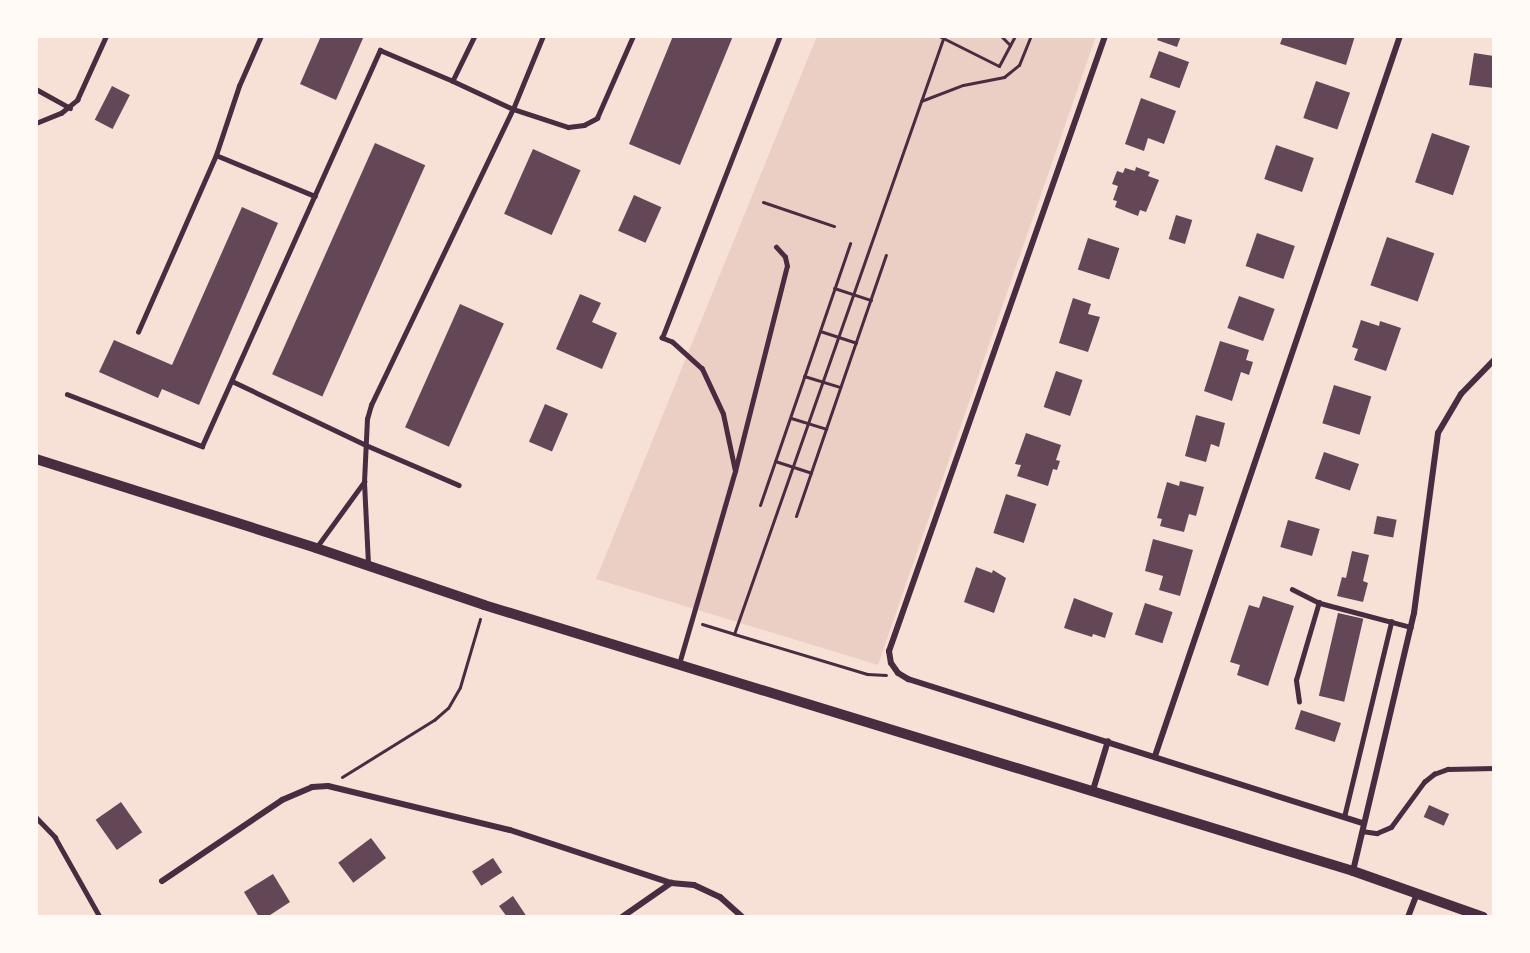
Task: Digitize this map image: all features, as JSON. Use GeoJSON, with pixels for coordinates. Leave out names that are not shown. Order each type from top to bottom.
{"type":"FeatureCollection","features":[{"type":"Feature","properties":{"kind":"street"},"geometry":{"type":"LineString","coordinates":[[1106,36],[889,651],[891,663],[898,674],[908,679],[1363,823]]}},
{"type":"Feature","properties":{"kind":"street"},"geometry":{"type":"LineString","coordinates":[[1155,756],[1400,36]]}},
{"type":"Feature","properties":{"kind":"street"},"geometry":{"type":"LineString","coordinates":[[1353,871],[1411,627],[1438,432],[1456,401],[1494,360]]}},
{"type":"Feature","properties":{"kind":"street"},"geometry":{"type":"LineString","coordinates":[[36,459],[316,548],[483,605],[1353,871],[1483,917]]}},
{"type":"Feature","properties":{"kind":"street"},"geometry":{"type":"LineString","coordinates":[[1093,790],[1108,741]]}},
{"type":"Feature","properties":{"kind":"street"},"geometry":{"type":"LineString","coordinates":[[162,881],[282,800],[312,787],[328,786],[510,830],[671,883],[694,885],[708,890],[742,917]]}},
{"type":"Feature","properties":{"kind":"street"},"geometry":{"type":"LineString","coordinates":[[622,917],[671,883]]}},
{"type":"Feature","properties":{"kind":"street"},"geometry":{"type":"LineString","coordinates":[[1408,917],[1417,893]]}},
{"type":"Feature","properties":{"kind":"lane"},"geometry":{"type":"LineString","coordinates":[[36,123],[70,108],[77,100],[106,36]]}},
{"type":"Feature","properties":{"kind":"lane"},"geometry":{"type":"LineString","coordinates":[[138,332],[216,154],[239,86],[261,36]]}},
{"type":"Feature","properties":{"kind":"lane"},"geometry":{"type":"LineString","coordinates":[[453,81],[475,36]]}},
{"type":"Feature","properties":{"kind":"lane"},"geometry":{"type":"LineString","coordinates":[[368,567],[364,482],[371,405],[513,109],[543,36]]}},
{"type":"Feature","properties":{"kind":"lane"},"geometry":{"type":"LineString","coordinates":[[67,394],[202,446],[380,50],[513,109],[568,127],[584,125],[597,118],[633,36]]}},
{"type":"Feature","properties":{"kind":"lane"},"geometry":{"type":"LineString","coordinates":[[735,471],[723,414],[702,369],[672,342],[662,338],[780,36]]}},
{"type":"Feature","properties":{"kind":"lane"},"geometry":{"type":"LineString","coordinates":[[36,89],[70,108]]}},
{"type":"Feature","properties":{"kind":"lane"},"geometry":{"type":"LineString","coordinates":[[216,154],[315,196]]}},
{"type":"Feature","properties":{"kind":"lane"},"geometry":{"type":"LineString","coordinates":[[678,666],[735,471],[787,266],[785,257],[776,247]]}},
{"type":"Feature","properties":{"kind":"lane"},"geometry":{"type":"LineString","coordinates":[[232,381],[366,445],[459,485]]}},
{"type":"Feature","properties":{"kind":"lane"},"geometry":{"type":"LineString","coordinates":[[316,548],[364,482]]}},
{"type":"Feature","properties":{"kind":"lane"},"geometry":{"type":"LineString","coordinates":[[1292,589],[1318,602],[1411,627]]}},
{"type":"Feature","properties":{"kind":"lane"},"geometry":{"type":"LineString","coordinates":[[1299,702],[1296,680],[1318,602]]}},
{"type":"Feature","properties":{"kind":"lane"},"geometry":{"type":"LineString","coordinates":[[1344,817],[1391,622]]}},
{"type":"Feature","properties":{"kind":"lane"},"geometry":{"type":"LineString","coordinates":[[1362,831],[1377,832],[1390,827],[1424,782],[1434,774],[1448,769],[1494,768]]}},
{"type":"Feature","properties":{"kind":"lane"},"geometry":{"type":"LineString","coordinates":[[36,817],[55,837],[100,917]]}},
{"type":"Feature","properties":{"kind":"path"},"geometry":{"type":"LineString","coordinates":[[939,36],[999,66],[1015,36]]}},
{"type":"Feature","properties":{"kind":"path"},"geometry":{"type":"LineString","coordinates":[[1000,36],[1010,45]]}},
{"type":"Feature","properties":{"kind":"path"},"geometry":{"type":"LineString","coordinates":[[921,101],[963,85],[1004,76],[1018,64],[1031,36]]}},
{"type":"Feature","properties":{"kind":"path"},"geometry":{"type":"LineString","coordinates":[[734,634],[944,37]]}},
{"type":"Feature","properties":{"kind":"path"},"geometry":{"type":"LineString","coordinates":[[763,202],[834,226]]}},
{"type":"Feature","properties":{"kind":"path"},"geometry":{"type":"LineString","coordinates":[[760,505],[850,243]]}},
{"type":"Feature","properties":{"kind":"path"},"geometry":{"type":"LineString","coordinates":[[796,516],[886,255]]}},
{"type":"Feature","properties":{"kind":"path"},"geometry":{"type":"LineString","coordinates":[[834,288],[871,300]]}},
{"type":"Feature","properties":{"kind":"path"},"geometry":{"type":"LineString","coordinates":[[820,331],[856,343]]}},
{"type":"Feature","properties":{"kind":"path"},"geometry":{"type":"LineString","coordinates":[[804,376],[840,387]]}},
{"type":"Feature","properties":{"kind":"path"},"geometry":{"type":"LineString","coordinates":[[790,418],[826,429]]}},
{"type":"Feature","properties":{"kind":"path"},"geometry":{"type":"LineString","coordinates":[[775,461],[811,473]]}},
{"type":"Feature","properties":{"kind":"path"},"geometry":{"type":"LineString","coordinates":[[328,786],[434,720],[448,708],[460,687],[483,605]]}},
{"type":"Feature","properties":{"kind":"path"},"geometry":{"type":"LineString","coordinates":[[692,621],[867,674],[898,674]]}},
{"type":"Feature","properties":{"kind":"shaded area"},"geometry":{"type":"Polygon","coordinates":[[[817,36],[1096,36],[878,665],[596,579],[817,36]]]}},
{"type":"Feature","properties":{"kind":"building"},"geometry":{"type":"Polygon","coordinates":[[[321,36],[364,36],[336,100],[300,84],[321,36]]]}},
{"type":"Feature","properties":{"kind":"building"},"geometry":{"type":"Polygon","coordinates":[[[673,36],[733,36],[680,165],[629,144],[673,36]]]}},
{"type":"Feature","properties":{"kind":"building"},"geometry":{"type":"Polygon","coordinates":[[[1159,36],[1181,36],[1177,47],[1157,40],[1159,36]]]}},
{"type":"Feature","properties":{"kind":"building"},"geometry":{"type":"Polygon","coordinates":[[[1283,36],[1355,36],[1346,65],[1280,44],[1283,36]]]}},
{"type":"Feature","properties":{"kind":"building"},"geometry":{"type":"Polygon","coordinates":[[[1159,51],[1189,62],[1179,88],[1149,77],[1159,51]]]}},
{"type":"Feature","properties":{"kind":"building"},"geometry":{"type":"Polygon","coordinates":[[[1474,53],[1494,56],[1494,88],[1469,85],[1474,53]]]}},
{"type":"Feature","properties":{"kind":"building"},"geometry":{"type":"Polygon","coordinates":[[[1316,81],[1350,93],[1337,130],[1303,118],[1316,81]]]}},
{"type":"Feature","properties":{"kind":"building"},"geometry":{"type":"Polygon","coordinates":[[[112,86],[130,95],[113,129],[95,120],[112,86]]]}},
{"type":"Feature","properties":{"kind":"building"},"geometry":{"type":"Polygon","coordinates":[[[1141,98],[1176,111],[1164,144],[1148,138],[1144,151],[1125,144],[1141,98]]]}},
{"type":"Feature","properties":{"kind":"building"},"geometry":{"type":"Polygon","coordinates":[[[1432,133],[1470,146],[1453,195],[1415,182],[1432,133]]]}},
{"type":"Feature","properties":{"kind":"building"},"geometry":{"type":"Polygon","coordinates":[[[375,143],[425,165],[322,396],[272,374],[375,143]]]}},
{"type":"Feature","properties":{"kind":"building"},"geometry":{"type":"Polygon","coordinates":[[[1276,145],[1314,158],[1302,192],[1264,179],[1276,145]]]}},
{"type":"Feature","properties":{"kind":"building"},"geometry":{"type":"Polygon","coordinates":[[[533,149],[581,170],[552,235],[504,214],[533,149]]]}},
{"type":"Feature","properties":{"kind":"building"},"geometry":{"type":"Polygon","coordinates":[[[1136,167],[1150,172],[1148,176],[1159,180],[1146,212],[1140,210],[1138,216],[1115,207],[1117,201],[1113,200],[1118,186],[1112,184],[1117,171],[1123,173],[1125,168],[1135,171],[1136,167]]]}},
{"type":"Feature","properties":{"kind":"building"},"geometry":{"type":"Polygon","coordinates":[[[634,195],[661,207],[646,243],[618,231],[634,195]]]}},
{"type":"Feature","properties":{"kind":"building"},"geometry":{"type":"Polygon","coordinates":[[[242,207],[278,223],[199,405],[162,389],[158,398],[99,372],[114,340],[172,365],[242,207]]]}},
{"type":"Feature","properties":{"kind":"building"},"geometry":{"type":"Polygon","coordinates":[[[1176,215],[1192,220],[1185,244],[1169,239],[1176,215]]]}},
{"type":"Feature","properties":{"kind":"building"},"geometry":{"type":"Polygon","coordinates":[[[1257,233],[1295,246],[1283,279],[1246,266],[1257,233]]]}},
{"type":"Feature","properties":{"kind":"building"},"geometry":{"type":"Polygon","coordinates":[[[1387,237],[1434,253],[1418,301],[1370,285],[1387,237]]]}},
{"type":"Feature","properties":{"kind":"building"},"geometry":{"type":"Polygon","coordinates":[[[1088,238],[1119,248],[1109,280],[1078,269],[1088,238]]]}},
{"type":"Feature","properties":{"kind":"building"},"geometry":{"type":"Polygon","coordinates":[[[580,294],[601,303],[592,322],[617,333],[602,369],[556,349],[580,294]]]}},
{"type":"Feature","properties":{"kind":"building"},"geometry":{"type":"Polygon","coordinates":[[[1239,296],[1275,309],[1263,341],[1227,328],[1239,296]]]}},
{"type":"Feature","properties":{"kind":"building"},"geometry":{"type":"Polygon","coordinates":[[[1073,298],[1091,304],[1088,314],[1100,317],[1088,352],[1059,343],[1073,298]]]}},
{"type":"Feature","properties":{"kind":"building"},"geometry":{"type":"Polygon","coordinates":[[[460,304],[504,324],[449,447],[405,427],[460,304]]]}},
{"type":"Feature","properties":{"kind":"building"},"geometry":{"type":"Polygon","coordinates":[[[1361,320],[1379,326],[1380,321],[1401,328],[1386,371],[1354,360],[1358,349],[1352,347],[1361,320]]]}},
{"type":"Feature","properties":{"kind":"building"},"geometry":{"type":"Polygon","coordinates":[[[1220,341],[1249,350],[1246,360],[1253,362],[1249,375],[1241,372],[1232,401],[1204,391],[1220,341]]]}},
{"type":"Feature","properties":{"kind":"building"},"geometry":{"type":"Polygon","coordinates":[[[1056,371],[1082,380],[1070,416],[1044,407],[1056,371]]]}},
{"type":"Feature","properties":{"kind":"building"},"geometry":{"type":"Polygon","coordinates":[[[1334,385],[1371,396],[1360,435],[1322,423],[1334,385]]]}},
{"type":"Feature","properties":{"kind":"building"},"geometry":{"type":"Polygon","coordinates":[[[545,404],[568,414],[552,452],[529,442],[545,404]]]}},
{"type":"Feature","properties":{"kind":"building"},"geometry":{"type":"Polygon","coordinates":[[[1196,415],[1225,423],[1219,447],[1211,444],[1206,462],[1185,456],[1196,415]]]}},
{"type":"Feature","properties":{"kind":"building"},"geometry":{"type":"Polygon","coordinates":[[[1026,433],[1061,445],[1056,460],[1060,461],[1057,470],[1053,469],[1048,486],[1017,476],[1021,465],[1015,464],[1026,433]]]}},
{"type":"Feature","properties":{"kind":"building"},"geometry":{"type":"Polygon","coordinates":[[[1324,452],[1359,464],[1350,491],[1315,478],[1324,452]]]}},
{"type":"Feature","properties":{"kind":"building"},"geometry":{"type":"Polygon","coordinates":[[[1180,481],[1204,487],[1196,516],[1189,514],[1184,532],[1160,526],[1162,519],[1157,518],[1167,482],[1179,486],[1180,481]]]}},
{"type":"Feature","properties":{"kind":"building"},"geometry":{"type":"Polygon","coordinates":[[[1006,494],[1036,504],[1024,543],[993,533],[1006,494]]]}},
{"type":"Feature","properties":{"kind":"building"},"geometry":{"type":"Polygon","coordinates":[[[1377,516],[1397,520],[1393,537],[1374,534],[1377,516]]]}},
{"type":"Feature","properties":{"kind":"building"},"geometry":{"type":"Polygon","coordinates":[[[1288,520],[1320,529],[1312,556],[1280,547],[1288,520]]]}},
{"type":"Feature","properties":{"kind":"building"},"geometry":{"type":"Polygon","coordinates":[[[1153,539],[1193,550],[1180,596],[1159,590],[1163,576],[1145,571],[1153,539]]]}},
{"type":"Feature","properties":{"kind":"building"},"geometry":{"type":"Polygon","coordinates":[[[1352,551],[1369,555],[1363,581],[1368,583],[1363,602],[1337,596],[1342,577],[1346,578],[1352,551]]]}},
{"type":"Feature","properties":{"kind":"building"},"geometry":{"type":"Polygon","coordinates":[[[976,567],[992,573],[993,570],[1006,578],[994,613],[964,602],[976,567]]]}},
{"type":"Feature","properties":{"kind":"building"},"geometry":{"type":"Polygon","coordinates":[[[1263,596],[1294,606],[1268,686],[1237,675],[1240,665],[1230,662],[1249,605],[1259,608],[1263,596]]]}},
{"type":"Feature","properties":{"kind":"building"},"geometry":{"type":"Polygon","coordinates":[[[1074,598],[1113,613],[1105,638],[1093,634],[1092,637],[1064,628],[1074,598]]]}},
{"type":"Feature","properties":{"kind":"building"},"geometry":{"type":"Polygon","coordinates":[[[1145,603],[1173,612],[1162,643],[1135,634],[1145,603]]]}},
{"type":"Feature","properties":{"kind":"building"},"geometry":{"type":"Polygon","coordinates":[[[1338,613],[1363,619],[1344,702],[1319,696],[1338,613]]]}},
{"type":"Feature","properties":{"kind":"building"},"geometry":{"type":"Polygon","coordinates":[[[1301,710],[1341,723],[1335,742],[1295,729],[1301,710]]]}},
{"type":"Feature","properties":{"kind":"building"},"geometry":{"type":"Polygon","coordinates":[[[121,802],[142,832],[117,850],[96,820],[121,802]]]}},
{"type":"Feature","properties":{"kind":"building"},"geometry":{"type":"Polygon","coordinates":[[[1429,805],[1449,814],[1444,826],[1424,817],[1429,805]]]}},
{"type":"Feature","properties":{"kind":"building"},"geometry":{"type":"Polygon","coordinates":[[[371,838],[386,858],[353,883],[338,863],[371,838]]]}},
{"type":"Feature","properties":{"kind":"building"},"geometry":{"type":"Polygon","coordinates":[[[493,858],[502,872],[481,886],[472,872],[493,858]]]}},
{"type":"Feature","properties":{"kind":"building"},"geometry":{"type":"Polygon","coordinates":[[[273,874],[290,902],[267,917],[259,917],[244,892],[273,874]]]}},
{"type":"Feature","properties":{"kind":"building"},"geometry":{"type":"Polygon","coordinates":[[[513,896],[527,917],[507,917],[499,906],[513,896]]]}}]}
